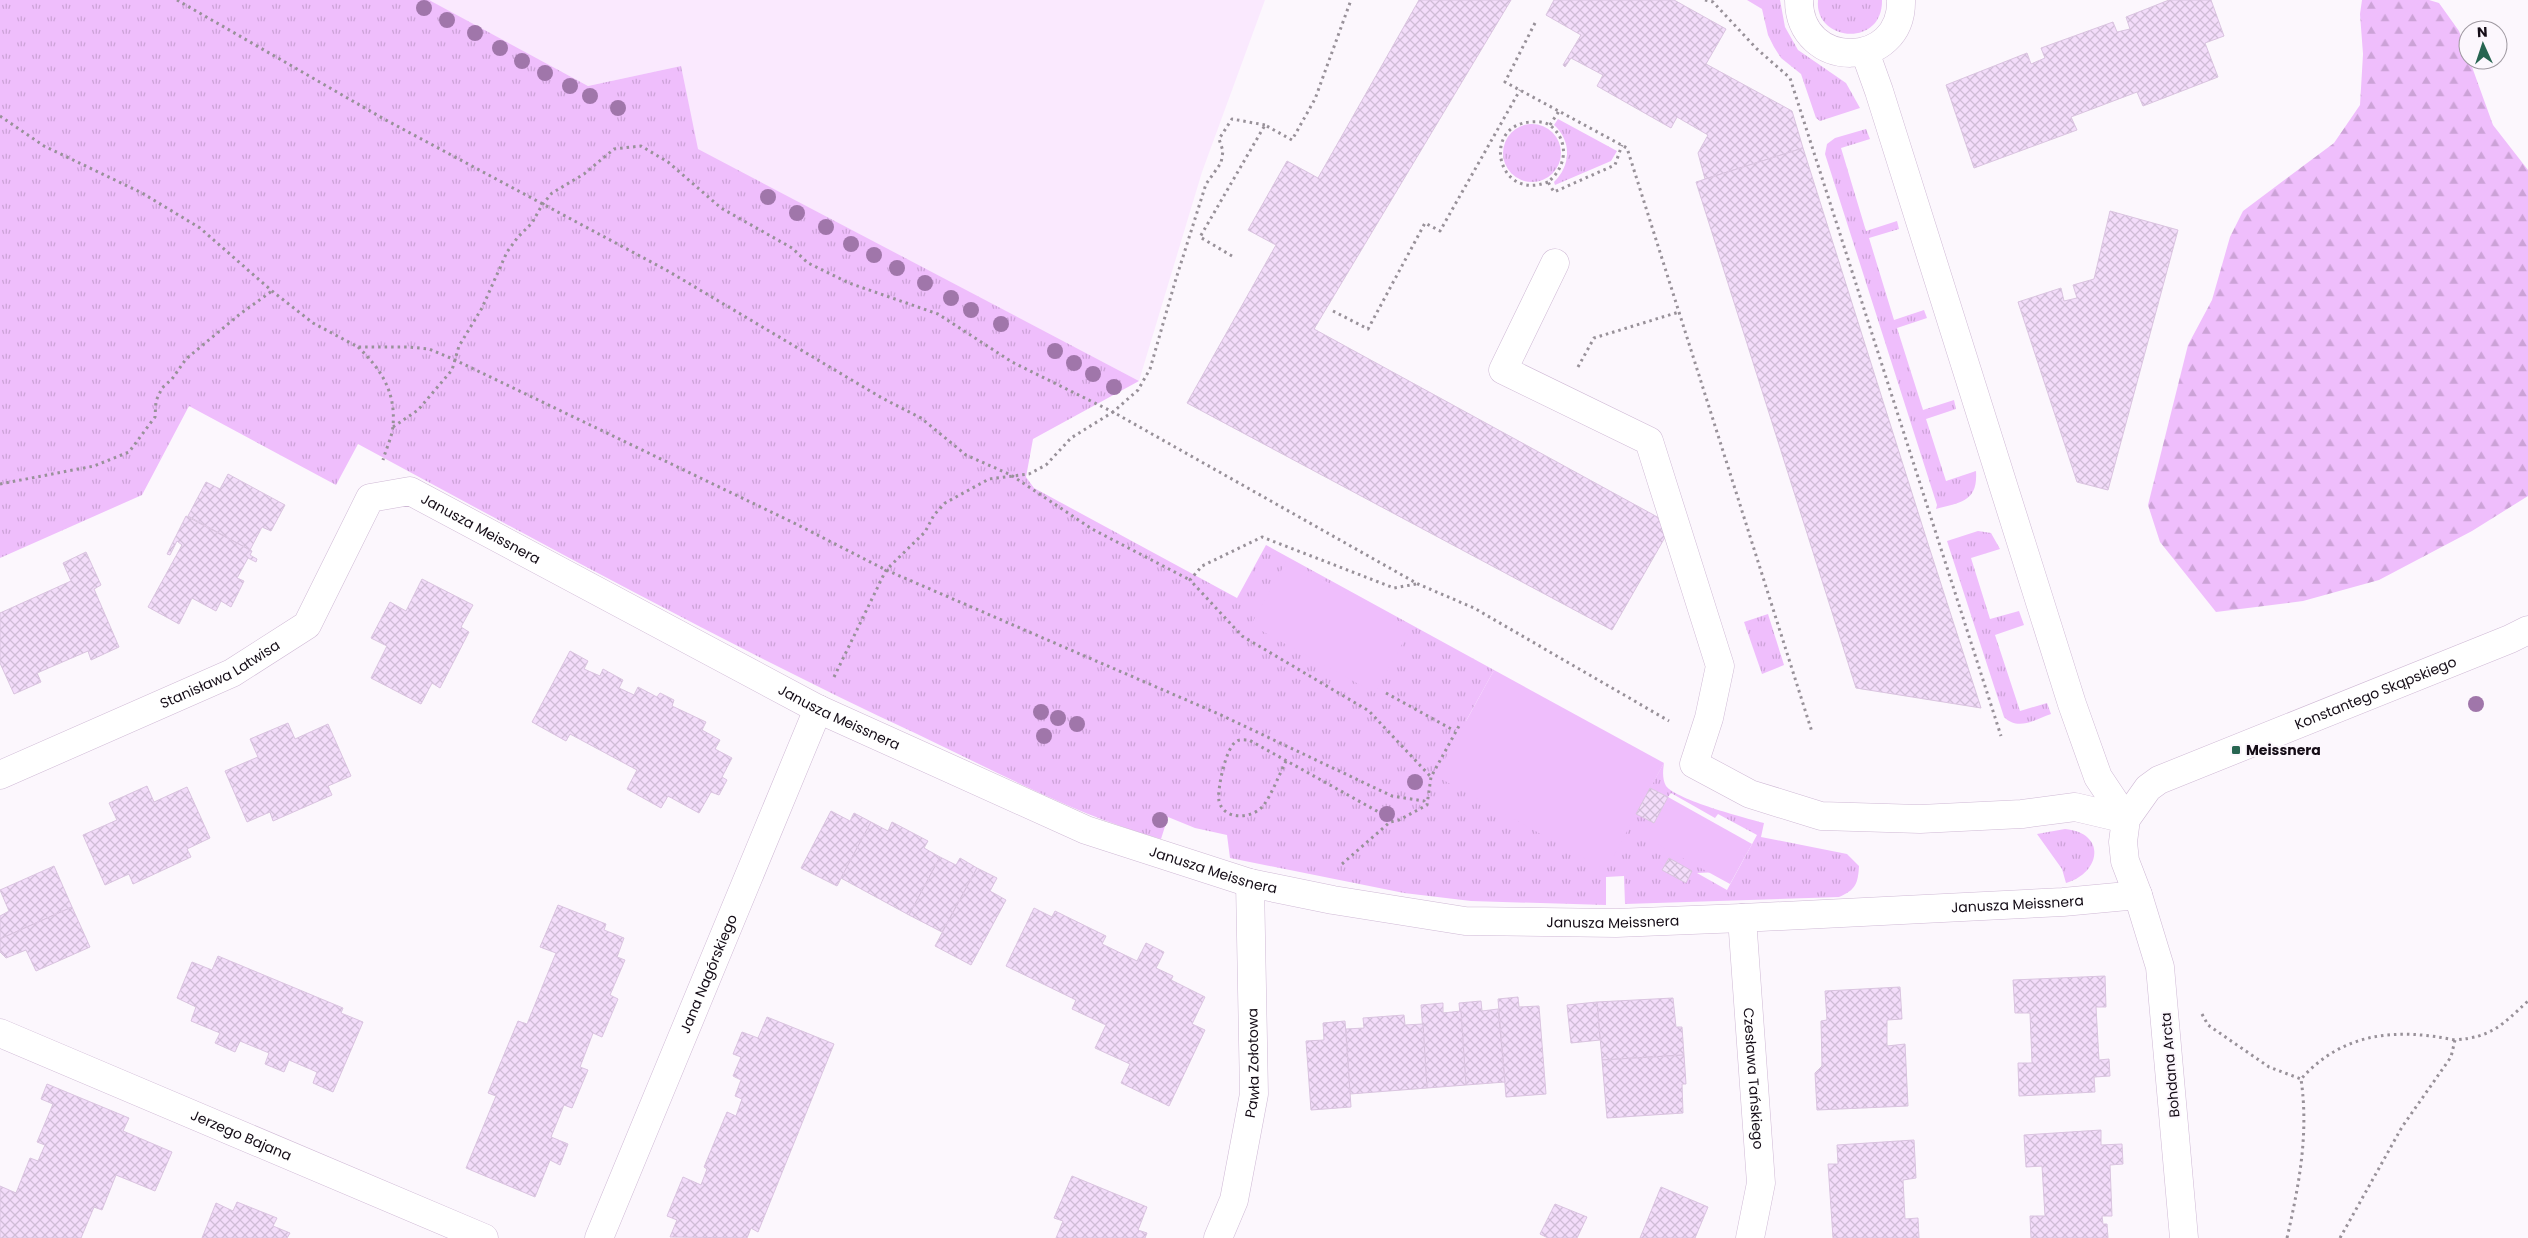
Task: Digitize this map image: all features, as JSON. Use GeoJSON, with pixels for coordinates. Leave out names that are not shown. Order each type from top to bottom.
{"type":"FeatureCollection","features":[{"type":"Feature","properties":{"kind":"street"},"geometry":{"type":"LineString","coordinates":[[1799,0],[1801,17],[1809,34],[1821,46],[1836,52],[1852,54],[1864,52],[1886,41],[1895,28],[1901,12],[1901,0]]}},
{"type":"Feature","properties":{"kind":"street"},"geometry":{"type":"LineString","coordinates":[[1864,52],[1882,100],[2072,704],[2098,777],[2126,819]]}},
{"type":"Feature","properties":{"kind":"street"},"geometry":{"type":"LineString","coordinates":[[1555,263],[1503,370],[1649,440],[1720,666],[1709,718],[1694,764],[1750,794],[1821,816],[1920,819],[2022,814],[2075,806],[2126,819]]}},
{"type":"Feature","properties":{"kind":"street","name":"Janusza Meissnera"},"geometry":{"type":"LineString","coordinates":[[370,498],[410,491],[818,709],[1086,830],[1250,883],[1333,900],[1466,921],[1616,923],[2063,902],[2138,895]]}},
{"type":"Feature","properties":{"kind":"street","name":"Stanisława Latwisa"},"geometry":{"type":"LineString","coordinates":[[0,775],[232,673],[307,625],[370,498]]}},
{"type":"Feature","properties":{"kind":"street","name":"Konstantego Skąpskiego"},"geometry":{"type":"LineString","coordinates":[[2126,819],[2148,788],[2159,780],[2510,639],[2528,630]]}},
{"type":"Feature","properties":{"kind":"street","name":"Jana Nagórskiego"},"geometry":{"type":"LineString","coordinates":[[600,1238],[818,709]]}},
{"type":"Feature","properties":{"kind":"street","name":"Bohdana Arcta"},"geometry":{"type":"LineString","coordinates":[[2126,819],[2123,842],[2125,861],[2138,895],[2160,967],[2184,1238]]}},
{"type":"Feature","properties":{"kind":"street","name":"Pawła Zołotowa"},"geometry":{"type":"LineString","coordinates":[[1218,1238],[1234,1200],[1254,1094],[1250,883]]}},
{"type":"Feature","properties":{"kind":"street","name":"Czesława Tańskiego"},"geometry":{"type":"LineString","coordinates":[[1742,918],[1761,1183],[1750,1238]]}},
{"type":"Feature","properties":{"kind":"street","name":"Jerzego Bajana"},"geometry":{"type":"LineString","coordinates":[[0,1033],[484,1238]]}},
{"type":"Feature","properties":{"kind":"path"},"geometry":{"type":"LineString","coordinates":[[178,0],[295,70],[542,205],[668,271],[882,398],[921,418],[966,455],[1011,476],[1092,529],[1190,580],[1242,636],[1369,710],[1431,777]]}},
{"type":"Feature","properties":{"kind":"path"},"geometry":{"type":"LineString","coordinates":[[818,709],[886,570],[925,532],[934,514],[945,503],[989,480],[1029,474],[1046,465],[1071,438],[1113,412],[1138,390],[1150,370],[1206,184],[1221,163],[1223,151],[1219,139],[1232,119],[1265,125],[1292,140],[1315,99],[1351,0]]}},
{"type":"Feature","properties":{"kind":"path"},"geometry":{"type":"LineString","coordinates":[[1705,0],[1713,2],[1757,49],[1790,78],[2000,736]]}},
{"type":"Feature","properties":{"kind":"path"},"geometry":{"type":"LineString","coordinates":[[1535,22],[1505,82],[1627,148],[1812,732]]}},
{"type":"Feature","properties":{"kind":"path"},"geometry":{"type":"LineString","coordinates":[[1333,311],[1368,330],[1425,224],[1440,231],[1520,90]]}},
{"type":"Feature","properties":{"kind":"path"},"geometry":{"type":"LineString","coordinates":[[1550,125],[1558,111]]}},
{"type":"Feature","properties":{"kind":"path"},"geometry":{"type":"LineString","coordinates":[[0,116],[44,146],[142,193],[200,228],[272,291],[313,322],[358,347],[377,365],[388,386],[392,404],[393,427],[370,498]]}},
{"type":"Feature","properties":{"kind":"path"},"geometry":{"type":"LineString","coordinates":[[1529,122],[1550,125],[1558,133],[1562,141],[1563,161],[1560,169],[1548,182],[1530,186],[1520,184],[1510,178],[1504,170],[1500,150],[1506,134],[1518,124],[1529,122]]}},
{"type":"Feature","properties":{"kind":"path"},"geometry":{"type":"LineString","coordinates":[[1232,256],[1200,238],[1265,125]]}},
{"type":"Feature","properties":{"kind":"path"},"geometry":{"type":"LineString","coordinates":[[1497,130],[1506,134]]}},
{"type":"Feature","properties":{"kind":"path"},"geometry":{"type":"LineString","coordinates":[[1548,182],[1554,192],[1615,165],[1622,144]]}},
{"type":"Feature","properties":{"kind":"path"},"geometry":{"type":"LineString","coordinates":[[393,427],[418,410],[452,370],[460,346],[482,308],[508,252],[518,237],[532,223],[542,205],[552,194],[584,174],[614,149],[641,146],[668,162],[721,208],[792,248],[808,263],[849,283],[938,314],[1012,362],[1113,412],[1418,584],[1474,608],[1701,740]]}},
{"type":"Feature","properties":{"kind":"path"},"geometry":{"type":"LineString","coordinates":[[0,484],[94,466],[129,452],[155,417],[156,401],[162,388],[172,379],[186,359],[240,314],[272,291]]}},
{"type":"Feature","properties":{"kind":"path"},"geometry":{"type":"LineString","coordinates":[[1561,398],[1594,338],[1679,312]]}},
{"type":"Feature","properties":{"kind":"path"},"geometry":{"type":"LineString","coordinates":[[358,347],[430,349],[783,518],[886,570],[1221,715],[1392,796],[1424,801],[1427,805]]}},
{"type":"Feature","properties":{"kind":"path"},"geometry":{"type":"LineString","coordinates":[[1190,580],[1202,566],[1262,537],[1394,588],[1418,584]]}},
{"type":"Feature","properties":{"kind":"path"},"geometry":{"type":"LineString","coordinates":[[1386,693],[1456,731]]}},
{"type":"Feature","properties":{"kind":"path"},"geometry":{"type":"LineString","coordinates":[[1427,805],[1431,777],[1459,726]]}},
{"type":"Feature","properties":{"kind":"path"},"geometry":{"type":"LineString","coordinates":[[1286,761],[1262,806],[1248,816],[1238,817],[1226,812],[1219,803],[1218,790],[1230,748],[1238,740],[1249,740],[1384,815],[1390,822]]}},
{"type":"Feature","properties":{"kind":"path"},"geometry":{"type":"LineString","coordinates":[[1338,867],[1390,822],[1399,820],[1427,805]]}},
{"type":"Feature","properties":{"kind":"path"},"geometry":{"type":"LineString","coordinates":[[2301,1079],[2315,1064],[2334,1050],[2352,1042],[2394,1033],[2428,1035],[2455,1040],[2469,1039],[2498,1029],[2528,1001]]}},
{"type":"Feature","properties":{"kind":"path"},"geometry":{"type":"LineString","coordinates":[[2200,1010],[2208,1026],[2269,1067],[2301,1079]]}},
{"type":"Feature","properties":{"kind":"path"},"geometry":{"type":"LineString","coordinates":[[2340,1238],[2402,1127],[2451,1057],[2455,1040]]}},
{"type":"Feature","properties":{"kind":"path"},"geometry":{"type":"LineString","coordinates":[[2287,1238],[2303,1154],[2305,1108],[2301,1079]]}},
{"type":"Feature","properties":{"kind":"shaded area"},"geometry":{"type":"Polygon","coordinates":[[[428,0],[1265,0],[1202,172],[1139,381],[697,149],[681,66],[588,86],[428,0]]]}},
{"type":"Feature","properties":{"kind":"green space"},"geometry":{"type":"Polygon","coordinates":[[[0,0],[429,0],[588,86],[681,66],[698,149],[1139,381],[1033,439],[1026,477],[1034,488],[1237,598],[1266,545],[1494,670],[1466,721],[1711,854],[1720,872],[1697,873],[1727,890],[1757,835],[1718,814],[1715,818],[1671,793],[1668,797],[1650,788],[1664,763],[1663,772],[1666,786],[1697,803],[1764,823],[1761,837],[1847,854],[1859,866],[1855,885],[1849,892],[1839,897],[1625,904],[1624,876],[1606,877],[1606,905],[1471,901],[1404,893],[1230,858],[1227,835],[1195,828],[1168,817],[1161,839],[1098,818],[1068,805],[1007,778],[846,700],[636,593],[358,444],[336,485],[189,406],[142,495],[0,558],[0,0]]]}},
{"type":"Feature","properties":{"kind":"green space"},"geometry":{"type":"Polygon","coordinates":[[[1747,0],[1780,0],[1785,27],[1798,50],[1846,83],[1860,108],[1820,121],[1816,118],[1801,74],[1781,58],[1774,47],[1768,35],[1762,9],[1747,0]]]}},
{"type":"Feature","properties":{"kind":"green space"},"geometry":{"type":"Polygon","coordinates":[[[1818,0],[1882,0],[1879,16],[1872,26],[1861,32],[1849,34],[1837,31],[1826,24],[1820,14],[1818,0]]]}},
{"type":"Feature","properties":{"kind":"green space"},"geometry":{"type":"Polygon","coordinates":[[[2362,0],[2429,0],[2439,3],[2458,30],[2458,70],[2473,70],[2493,125],[2528,170],[2528,496],[2472,531],[2379,580],[2303,601],[2216,612],[2160,542],[2148,505],[2188,345],[2212,300],[2230,237],[2243,211],[2334,143],[2360,105],[2363,54],[2360,14],[2362,0]]]}},
{"type":"Feature","properties":{"kind":"green space"},"geometry":{"type":"Polygon","coordinates":[[[1558,119],[1617,151],[1611,161],[1555,185],[1554,182],[1564,169],[1567,154],[1564,138],[1554,125],[1558,119]]]}},
{"type":"Feature","properties":{"kind":"green space"},"geometry":{"type":"Polygon","coordinates":[[[1532,124],[1543,126],[1556,137],[1561,153],[1559,164],[1548,177],[1532,182],[1521,180],[1508,169],[1503,153],[1505,142],[1516,129],[1532,124]]]}},
{"type":"Feature","properties":{"kind":"green space"},"geometry":{"type":"Polygon","coordinates":[[[1866,129],[1870,139],[1841,148],[1866,231],[1897,221],[1899,229],[1869,238],[1894,320],[1924,310],[1927,318],[1897,328],[1923,410],[1954,400],[1956,409],[1926,419],[1946,481],[1976,471],[1976,481],[1971,495],[1960,502],[1936,509],[1937,505],[1825,154],[1827,144],[1835,138],[1866,129]]]}},
{"type":"Feature","properties":{"kind":"green space"},"geometry":{"type":"Polygon","coordinates":[[[1978,531],[1991,533],[2000,549],[1971,558],[1990,619],[2019,611],[2024,625],[1995,635],[2020,711],[2047,703],[2051,714],[2026,723],[2015,723],[2004,717],[1947,541],[1978,531]]]}},
{"type":"Feature","properties":{"kind":"green space"},"geometry":{"type":"Polygon","coordinates":[[[1287,560],[1411,628],[1375,693],[1251,625],[1287,560]]]}},
{"type":"Feature","properties":{"kind":"green space"},"geometry":{"type":"Polygon","coordinates":[[[1768,614],[1784,665],[1762,674],[1744,622],[1768,614]]]}},
{"type":"Feature","properties":{"kind":"green space"},"geometry":{"type":"Polygon","coordinates":[[[1494,670],[1664,763],[1606,870],[1436,776],[1494,670]]]}},
{"type":"Feature","properties":{"kind":"green space"},"geometry":{"type":"Polygon","coordinates":[[[1668,797],[1752,844],[1730,884],[1646,838],[1668,797]]]}},
{"type":"Feature","properties":{"kind":"green space"},"geometry":{"type":"Polygon","coordinates":[[[2065,829],[2079,832],[2088,838],[2093,845],[2094,854],[2092,863],[2087,871],[2078,878],[2066,883],[2062,869],[2037,834],[2065,829]]]}},
{"type":"Feature","properties":{"kind":"building"},"geometry":{"type":"Polygon","coordinates":[[[1419,0],[1511,0],[1314,329],[1672,525],[1612,630],[1187,403],[1276,245],[1248,230],[1287,161],[1318,178],[1419,0]]]}},
{"type":"Feature","properties":{"kind":"building"},"geometry":{"type":"Polygon","coordinates":[[[1554,0],[1674,0],[1726,29],[1706,64],[1792,111],[1803,148],[1705,179],[1698,153],[1708,135],[1677,117],[1671,128],[1597,86],[1603,75],[1571,58],[1565,67],[1563,65],[1581,35],[1546,15],[1554,0]]]}},
{"type":"Feature","properties":{"kind":"building"},"geometry":{"type":"Polygon","coordinates":[[[2169,0],[2211,0],[2224,36],[2205,43],[2218,77],[2143,106],[2137,92],[2071,117],[2077,130],[1974,168],[1946,85],[2027,53],[2031,64],[2045,58],[2041,48],[2113,22],[2117,32],[2130,29],[2126,17],[2169,0]]]}},
{"type":"Feature","properties":{"kind":"building"},"geometry":{"type":"Polygon","coordinates":[[[1803,148],[1981,708],[1856,688],[1696,182],[1803,148]]]}},
{"type":"Feature","properties":{"kind":"building"},"geometry":{"type":"Polygon","coordinates":[[[2110,211],[2178,230],[2108,490],[2077,482],[2018,302],[2061,288],[2064,301],[2077,298],[2073,285],[2094,279],[2110,211]]]}},
{"type":"Feature","properties":{"kind":"building"},"geometry":{"type":"Polygon","coordinates":[[[228,474],[285,505],[271,531],[262,527],[250,550],[188,516],[206,482],[220,489],[228,474]]]}},
{"type":"Feature","properties":{"kind":"building"},"geometry":{"type":"Polygon","coordinates":[[[186,516],[252,551],[250,555],[257,559],[256,562],[248,558],[237,578],[244,581],[231,607],[221,601],[216,611],[192,598],[179,624],[148,607],[182,545],[177,541],[170,555],[167,554],[186,516]]]}},
{"type":"Feature","properties":{"kind":"building"},"geometry":{"type":"Polygon","coordinates":[[[86,552],[101,585],[94,589],[119,647],[91,660],[88,651],[37,673],[41,682],[14,694],[0,663],[0,613],[71,581],[63,563],[86,552]]]}},
{"type":"Feature","properties":{"kind":"building"},"geometry":{"type":"Polygon","coordinates":[[[422,579],[473,605],[461,627],[469,632],[440,688],[432,683],[421,704],[371,678],[387,646],[371,638],[390,602],[406,611],[422,579]]]}},
{"type":"Feature","properties":{"kind":"building"},"geometry":{"type":"Polygon","coordinates":[[[570,651],[588,661],[584,669],[600,676],[603,669],[623,680],[619,688],[634,695],[638,687],[657,697],[660,693],[674,700],[672,706],[706,722],[702,730],[720,740],[715,749],[732,758],[722,777],[727,780],[719,795],[711,792],[699,813],[668,796],[661,808],[627,789],[637,770],[570,734],[566,741],[532,722],[570,651]]]}},
{"type":"Feature","properties":{"kind":"building"},"geometry":{"type":"Polygon","coordinates":[[[288,723],[295,739],[328,724],[351,776],[328,786],[332,795],[273,821],[270,812],[247,822],[225,771],[258,757],[250,739],[288,723]]]}},
{"type":"Feature","properties":{"kind":"building"},"geometry":{"type":"Polygon","coordinates":[[[147,786],[154,802],[187,787],[210,838],[187,849],[191,857],[133,884],[129,874],[105,885],[83,835],[117,820],[109,803],[147,786]]]}},
{"type":"Feature","properties":{"kind":"building"},"geometry":{"type":"Polygon","coordinates":[[[1650,788],[1668,797],[1654,823],[1636,814],[1650,788]]]}},
{"type":"Feature","properties":{"kind":"building"},"geometry":{"type":"Polygon","coordinates":[[[831,811],[850,821],[854,813],[871,822],[837,886],[801,868],[831,811]]]}},
{"type":"Feature","properties":{"kind":"building"},"geometry":{"type":"Polygon","coordinates":[[[871,822],[888,831],[892,822],[928,841],[924,848],[940,857],[909,915],[841,878],[871,822]]]}},
{"type":"Feature","properties":{"kind":"building"},"geometry":{"type":"Polygon","coordinates":[[[940,857],[956,865],[960,858],[977,868],[942,932],[909,915],[940,857]]]}},
{"type":"Feature","properties":{"kind":"building"},"geometry":{"type":"Polygon","coordinates":[[[1669,858],[1692,871],[1686,883],[1662,870],[1669,858]]]}},
{"type":"Feature","properties":{"kind":"building"},"geometry":{"type":"Polygon","coordinates":[[[54,866],[72,907],[0,939],[0,916],[9,911],[0,890],[54,866]]]}},
{"type":"Feature","properties":{"kind":"building"},"geometry":{"type":"Polygon","coordinates":[[[977,868],[997,878],[990,891],[1006,900],[971,965],[935,946],[977,868]]]}},
{"type":"Feature","properties":{"kind":"building"},"geometry":{"type":"Polygon","coordinates":[[[558,905],[606,924],[604,930],[624,938],[617,957],[625,960],[610,995],[618,999],[602,1037],[593,1033],[580,1067],[588,1070],[572,1108],[564,1105],[551,1137],[568,1144],[560,1165],[550,1160],[535,1197],[466,1168],[496,1096],[488,1093],[518,1021],[527,1024],[556,953],[540,947],[558,905]]]}},
{"type":"Feature","properties":{"kind":"building"},"geometry":{"type":"Polygon","coordinates":[[[72,907],[90,947],[36,971],[26,950],[6,958],[0,952],[0,939],[72,907]]]}},
{"type":"Feature","properties":{"kind":"building"},"geometry":{"type":"Polygon","coordinates":[[[1034,908],[1052,917],[1055,911],[1106,936],[1102,944],[1137,961],[1146,943],[1164,952],[1156,968],[1173,976],[1171,980],[1205,997],[1192,1024],[1205,1030],[1169,1106],[1121,1083],[1130,1064],[1095,1048],[1106,1025],[1072,1009],[1076,1000],[1006,966],[1034,908]]]}},
{"type":"Feature","properties":{"kind":"building"},"geometry":{"type":"Polygon","coordinates":[[[218,956],[343,1008],[341,1013],[363,1022],[333,1092],[313,1083],[317,1072],[289,1060],[284,1072],[265,1064],[269,1053],[240,1041],[235,1052],[215,1043],[220,1033],[191,1021],[196,1007],[177,998],[192,962],[212,970],[218,956]]]}},
{"type":"Feature","properties":{"kind":"building"},"geometry":{"type":"Polygon","coordinates":[[[2105,976],[2106,1007],[2096,1007],[2099,1060],[2109,1059],[2110,1076],[2094,1077],[2095,1092],[2019,1096],[2018,1063],[2032,1063],[2030,1013],[2015,1013],[2013,980],[2105,976]]]}},
{"type":"Feature","properties":{"kind":"building"},"geometry":{"type":"Polygon","coordinates":[[[1900,987],[1902,1019],[1887,1020],[1887,1046],[1905,1044],[1908,1106],[1817,1110],[1815,1073],[1822,1066],[1821,1021],[1827,1020],[1825,991],[1900,987]]]}},
{"type":"Feature","properties":{"kind":"building"},"geometry":{"type":"Polygon","coordinates":[[[1518,997],[1519,1007],[1539,1006],[1546,1094],[1506,1097],[1498,999],[1518,997]]]}},
{"type":"Feature","properties":{"kind":"building"},"geometry":{"type":"Polygon","coordinates":[[[1673,998],[1676,1027],[1682,1027],[1684,1055],[1602,1060],[1597,1002],[1673,998]]]}},
{"type":"Feature","properties":{"kind":"building"},"geometry":{"type":"Polygon","coordinates":[[[1481,1001],[1482,1011],[1498,1009],[1505,1082],[1466,1085],[1459,1003],[1481,1001]]]}},
{"type":"Feature","properties":{"kind":"building"},"geometry":{"type":"Polygon","coordinates":[[[1597,1002],[1600,1040],[1571,1043],[1567,1005],[1597,1002]]]}},
{"type":"Feature","properties":{"kind":"building"},"geometry":{"type":"Polygon","coordinates":[[[1443,1003],[1443,1013],[1461,1011],[1466,1085],[1427,1088],[1421,1005],[1443,1003]]]}},
{"type":"Feature","properties":{"kind":"building"},"geometry":{"type":"Polygon","coordinates":[[[1404,1015],[1405,1025],[1423,1024],[1427,1088],[1350,1094],[1346,1029],[1364,1028],[1363,1018],[1404,1015]]]}},
{"type":"Feature","properties":{"kind":"building"},"geometry":{"type":"Polygon","coordinates":[[[767,1017],[834,1044],[758,1232],[751,1228],[747,1238],[670,1237],[677,1220],[667,1216],[683,1177],[701,1185],[707,1169],[704,1167],[727,1112],[736,1116],[742,1099],[735,1096],[741,1080],[733,1076],[741,1057],[733,1054],[742,1032],[758,1038],[767,1017]]]}},
{"type":"Feature","properties":{"kind":"building"},"geometry":{"type":"Polygon","coordinates":[[[1345,1021],[1351,1107],[1311,1110],[1306,1041],[1324,1040],[1323,1023],[1345,1021]]]}},
{"type":"Feature","properties":{"kind":"building"},"geometry":{"type":"Polygon","coordinates":[[[1684,1055],[1686,1084],[1682,1084],[1683,1113],[1607,1118],[1602,1060],[1684,1055]]]}},
{"type":"Feature","properties":{"kind":"building"},"geometry":{"type":"Polygon","coordinates":[[[47,1084],[129,1118],[123,1131],[172,1152],[155,1191],[116,1175],[102,1210],[94,1207],[81,1238],[0,1238],[0,1186],[16,1193],[30,1158],[38,1161],[45,1145],[37,1142],[53,1104],[41,1099],[47,1084]]]}},
{"type":"Feature","properties":{"kind":"building"},"geometry":{"type":"Polygon","coordinates":[[[2101,1130],[2101,1145],[2122,1144],[2123,1164],[2110,1165],[2112,1216],[2102,1216],[2103,1224],[2107,1224],[2108,1238],[2031,1238],[2030,1216],[2045,1216],[2042,1166],[2026,1167],[2024,1135],[2101,1130]]]}},
{"type":"Feature","properties":{"kind":"building"},"geometry":{"type":"Polygon","coordinates":[[[1914,1140],[1916,1178],[1903,1180],[1905,1219],[1918,1218],[1919,1238],[1833,1238],[1828,1164],[1838,1164],[1837,1145],[1914,1140]]]}},
{"type":"Feature","properties":{"kind":"building"},"geometry":{"type":"Polygon","coordinates":[[[1072,1176],[1147,1207],[1138,1230],[1147,1233],[1145,1238],[1056,1238],[1063,1221],[1054,1218],[1072,1176]]]}},
{"type":"Feature","properties":{"kind":"building"},"geometry":{"type":"Polygon","coordinates":[[[1661,1187],[1708,1207],[1695,1238],[1640,1238],[1661,1187]]]}},
{"type":"Feature","properties":{"kind":"building"},"geometry":{"type":"Polygon","coordinates":[[[237,1202],[277,1218],[273,1226],[290,1233],[287,1238],[202,1238],[216,1203],[233,1211],[237,1202]]]}},
{"type":"Feature","properties":{"kind":"building"},"geometry":{"type":"Polygon","coordinates":[[[1555,1204],[1587,1217],[1577,1238],[1548,1238],[1540,1234],[1555,1204]]]}},
{"type":"Feature","properties":{"kind":"place","name":"Meissnera"},"geometry":{"type":"Point","coordinates":[2236,750]}}]}
